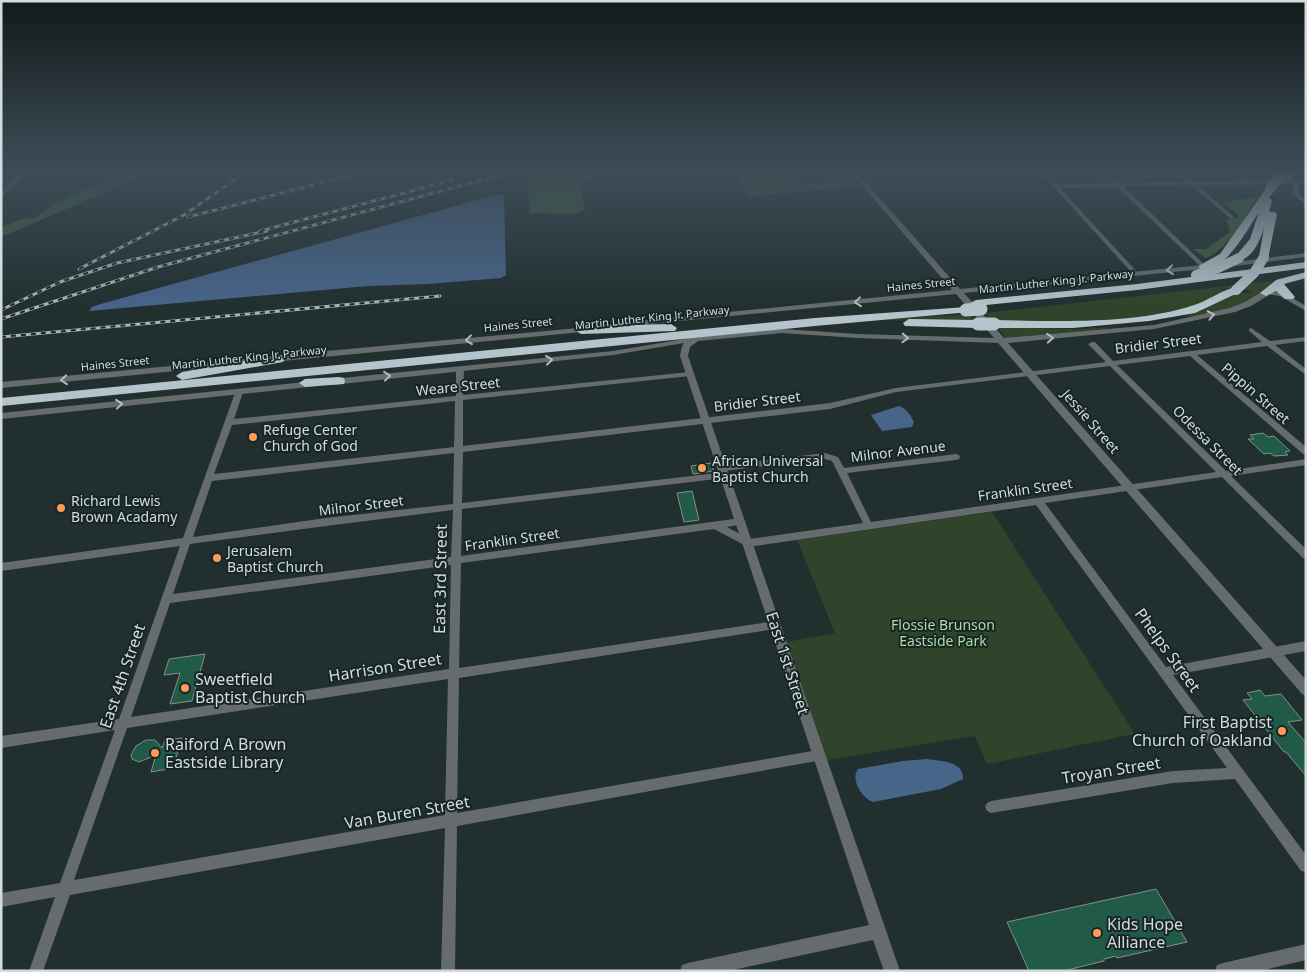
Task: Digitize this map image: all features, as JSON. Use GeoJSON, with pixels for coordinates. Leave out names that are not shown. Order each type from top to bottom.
{"type":"FeatureCollection","features":[{"type":"Feature","properties":{"kind":"highway"},"geometry":{"type":"LineString","coordinates":[[1200,271],[1224,256],[1253,216]]}},
{"type":"Feature","properties":{"kind":"highway"},"geometry":{"type":"LineString","coordinates":[[968,303],[1218,268],[1236,261],[1250,249],[1256,239],[1264,216]]}},
{"type":"Feature","properties":{"kind":"highway"},"geometry":{"type":"LineString","coordinates":[[1110,332],[1155,323],[1201,307],[1236,290],[1254,274],[1264,257],[1269,216]]}},
{"type":"Feature","properties":{"kind":"highway"},"geometry":{"type":"LineString","coordinates":[[1236,261],[1306,261]]}},
{"type":"Feature","properties":{"kind":"highway","name":"Martin Luther King Jr. Parkway"},"geometry":{"type":"LineString","coordinates":[[1,394],[697,333],[913,308],[1137,287],[1306,265]]}},
{"type":"Feature","properties":{"kind":"highway","name":"Martin Luther King Jr. Parkway"},"geometry":{"type":"LineString","coordinates":[[1,404],[815,322],[968,303],[1306,275]]}},
{"type":"Feature","properties":{"kind":"highway"},"geometry":{"type":"LineString","coordinates":[[1266,292],[1278,283],[1306,275]]}},
{"type":"Feature","properties":{"kind":"highway"},"geometry":{"type":"LineString","coordinates":[[1278,283],[1279,288],[1289,297]]}},
{"type":"Feature","properties":{"kind":"highway"},"geometry":{"type":"LineString","coordinates":[[815,322],[1066,325],[1132,322],[1172,315],[1201,307]]}},
{"type":"Feature","properties":{"kind":"highway"},"geometry":{"type":"LineString","coordinates":[[581,330],[697,333]]}},
{"type":"Feature","properties":{"kind":"highway"},"geometry":{"type":"LineString","coordinates":[[460,368],[580,346]]}},
{"type":"Feature","properties":{"kind":"highway"},"geometry":{"type":"LineString","coordinates":[[163,379],[279,359]]}},
{"type":"Feature","properties":{"kind":"highway"},"geometry":{"type":"LineString","coordinates":[[134,390],[339,381]]}},
{"type":"Feature","properties":{"kind":"street","name":"Jessie Street"},"geometry":{"type":"LineString","coordinates":[[893,216],[1306,690]]}},
{"type":"Feature","properties":{"kind":"street"},"geometry":{"type":"LineString","coordinates":[[1084,216],[1136,274]]}},
{"type":"Feature","properties":{"kind":"street"},"geometry":{"type":"LineString","coordinates":[[1148,216],[1200,271]]}},
{"type":"Feature","properties":{"kind":"street"},"geometry":{"type":"LineString","coordinates":[[1236,261],[1306,255]]}},
{"type":"Feature","properties":{"kind":"street","name":"Haines Street"},"geometry":{"type":"LineString","coordinates":[[1,385],[581,330],[968,303],[1136,274],[1200,271]]}},
{"type":"Feature","properties":{"kind":"street"},"geometry":{"type":"LineString","coordinates":[[613,353],[697,333],[791,330],[858,336],[1001,340],[1110,332],[1154,327],[1232,310],[1254,302],[1266,292],[1276,292],[1289,297],[1306,309]]}},
{"type":"Feature","properties":{"kind":"street"},"geometry":{"type":"LineString","coordinates":[[1251,330],[1306,373]]}},
{"type":"Feature","properties":{"kind":"street"},"geometry":{"type":"LineString","coordinates":[[684,356],[686,346],[697,333]]}},
{"type":"Feature","properties":{"kind":"street","name":"Bridier Street"},"geometry":{"type":"LineString","coordinates":[[210,478],[830,406],[896,390],[1306,340]]}},
{"type":"Feature","properties":{"kind":"street","name":"Odessa Street"},"geometry":{"type":"LineString","coordinates":[[1092,344],[1306,555]]}},
{"type":"Feature","properties":{"kind":"street"},"geometry":{"type":"LineString","coordinates":[[1,416],[669,348],[678,350],[684,356]]}},
{"type":"Feature","properties":{"kind":"street","name":"Pippin Street"},"geometry":{"type":"LineString","coordinates":[[1191,353],[1306,452]]}},
{"type":"Feature","properties":{"kind":"street","name":"East 1st Street"},"geometry":{"type":"LineString","coordinates":[[684,356],[892,971]]}},
{"type":"Feature","properties":{"kind":"street","name":"East 3rd Street"},"geometry":{"type":"LineString","coordinates":[[448,971],[460,368]]}},
{"type":"Feature","properties":{"kind":"street","name":"Weare Street"},"geometry":{"type":"LineString","coordinates":[[230,422],[690,374]]}},
{"type":"Feature","properties":{"kind":"street","name":"East 4th Street"},"geometry":{"type":"LineString","coordinates":[[36,971],[239,392]]}},
{"type":"Feature","properties":{"kind":"street","name":"Milnor Street"},"geometry":{"type":"LineString","coordinates":[[1,567],[326,522],[724,472],[825,456],[835,459],[842,471]]}},
{"type":"Feature","properties":{"kind":"street","name":"Milnor Avenue"},"geometry":{"type":"LineString","coordinates":[[842,471],[956,457]]}},
{"type":"Feature","properties":{"kind":"street","name":"Franklin Street"},"geometry":{"type":"LineString","coordinates":[[748,543],[1306,462]]}},
{"type":"Feature","properties":{"kind":"street"},"geometry":{"type":"LineString","coordinates":[[842,471],[869,526]]}},
{"type":"Feature","properties":{"kind":"street","name":"Phelps Street"},"geometry":{"type":"LineString","coordinates":[[1039,502],[1306,866]]}},
{"type":"Feature","properties":{"kind":"street","name":"Franklin Street"},"geometry":{"type":"LineString","coordinates":[[167,599],[741,522]]}},
{"type":"Feature","properties":{"kind":"street"},"geometry":{"type":"LineString","coordinates":[[714,526],[748,543]]}},
{"type":"Feature","properties":{"kind":"street","name":"Harrison Street"},"geometry":{"type":"LineString","coordinates":[[1,742],[774,625]]}},
{"type":"Feature","properties":{"kind":"street"},"geometry":{"type":"LineString","coordinates":[[1164,672],[1306,646]]}},
{"type":"Feature","properties":{"kind":"street","name":"Van Buren Street"},"geometry":{"type":"LineString","coordinates":[[1,900],[818,756]]}},
{"type":"Feature","properties":{"kind":"street","name":"Troyan Street"},"geometry":{"type":"LineString","coordinates":[[991,807],[1173,777],[1237,773]]}},
{"type":"Feature","properties":{"kind":"street"},"geometry":{"type":"LineString","coordinates":[[688,971],[878,931]]}},
{"type":"Feature","properties":{"kind":"street"},"geometry":{"type":"LineString","coordinates":[[1224,971],[1306,952]]}},
{"type":"Feature","properties":{"kind":"green space"},"geometry":{"type":"Polygon","coordinates":[[[49,216],[1,237],[1,227],[22,219],[49,216]]]}},
{"type":"Feature","properties":{"kind":"green space"},"geometry":{"type":"Polygon","coordinates":[[[1245,216],[1236,232],[1215,253],[1206,258],[1193,249],[1206,249],[1230,232],[1227,220],[1245,216]]]}},
{"type":"Feature","properties":{"kind":"green space"},"geometry":{"type":"Polygon","coordinates":[[[1271,281],[1256,297],[1242,306],[1184,317],[1240,293],[1252,293],[1243,288],[1221,289],[1223,293],[1197,305],[1169,313],[1110,321],[1080,323],[992,322],[984,313],[1271,281]]]}},
{"type":"Feature","properties":{"kind":"green space"},"geometry":{"type":"Polygon","coordinates":[[[969,314],[976,322],[874,320],[875,320],[969,314]]]}},
{"type":"Feature","properties":{"kind":"green space"},"geometry":{"type":"Polygon","coordinates":[[[997,327],[1076,329],[1115,327],[1094,331],[1006,338],[997,327]]]}},
{"type":"Feature","properties":{"kind":"green space","name":"Flossie Brunson Eastside Park"},"geometry":{"type":"Polygon","coordinates":[[[992,512],[1135,734],[987,764],[975,736],[827,760],[787,642],[835,633],[797,540],[992,512]]]}},
{"type":"Feature","properties":{"kind":"water"},"geometry":{"type":"Polygon","coordinates":[[[418,216],[505,216],[506,275],[501,278],[427,284],[368,286],[89,311],[97,305],[418,216]]]}},
{"type":"Feature","properties":{"kind":"water"},"geometry":{"type":"Polygon","coordinates":[[[899,406],[906,410],[911,417],[914,422],[912,427],[882,431],[871,415],[899,406]]]}},
{"type":"Feature","properties":{"kind":"water"},"geometry":{"type":"Polygon","coordinates":[[[927,759],[945,761],[956,765],[962,773],[963,779],[941,789],[873,802],[861,793],[856,783],[855,778],[858,769],[927,759]]]}},
{"type":"Feature","properties":{"kind":"building"},"geometry":{"type":"Polygon","coordinates":[[[1263,433],[1268,437],[1274,436],[1290,451],[1285,452],[1288,455],[1274,456],[1270,453],[1264,454],[1248,439],[1254,439],[1250,435],[1263,433]]]}},
{"type":"Feature","properties":{"kind":"building","name":"African Universal Baptist Church"},"geometry":{"type":"Polygon","coordinates":[[[711,463],[714,471],[693,474],[691,466],[711,463]]]}},
{"type":"Feature","properties":{"kind":"building"},"geometry":{"type":"Polygon","coordinates":[[[692,491],[699,520],[684,522],[677,493],[692,491]]]}},
{"type":"Feature","properties":{"kind":"building","name":"Sweetfield Baptist Church"},"geometry":{"type":"Polygon","coordinates":[[[205,654],[192,701],[170,704],[180,673],[164,675],[169,659],[205,654]]]}},
{"type":"Feature","properties":{"kind":"building","name":"First Baptist Church of Oakland"},"geometry":{"type":"Polygon","coordinates":[[[1260,690],[1265,696],[1281,694],[1302,720],[1288,722],[1306,743],[1306,776],[1284,752],[1243,700],[1252,699],[1247,693],[1260,690]]]}},
{"type":"Feature","properties":{"kind":"building","name":"Raiford A Brown Eastside Library"},"geometry":{"type":"Polygon","coordinates":[[[182,738],[173,768],[151,772],[156,755],[139,762],[132,759],[131,755],[136,746],[146,740],[155,740],[162,748],[165,740],[182,738]]]}},
{"type":"Feature","properties":{"kind":"building","name":"Kids Hope Alliance"},"geometry":{"type":"Polygon","coordinates":[[[1156,889],[1187,942],[1117,958],[1116,956],[1104,959],[1104,961],[1063,971],[1029,971],[1007,922],[1156,889]]]}},
{"type":"Feature","properties":{"kind":"railway"},"geometry":{"type":"LineString","coordinates":[[79,269],[181,216]]}},
{"type":"Feature","properties":{"kind":"railway"},"geometry":{"type":"LineString","coordinates":[[260,231],[315,216]]}},
{"type":"Feature","properties":{"kind":"railway"},"geometry":{"type":"LineString","coordinates":[[1,319],[158,267],[346,216]]}},
{"type":"Feature","properties":{"kind":"railway"},"geometry":{"type":"LineString","coordinates":[[1,310],[60,282],[117,263],[267,231]]}},
{"type":"Feature","properties":{"kind":"railway"},"geometry":{"type":"LineString","coordinates":[[1,337],[440,296]]}},
{"type":"Feature","properties":{"kind":"place","name":"Refuge Center Church of God"},"geometry":{"type":"Point","coordinates":[253,437]}},
{"type":"Feature","properties":{"kind":"place","name":"African Universal Baptist Church"},"geometry":{"type":"Point","coordinates":[702,468]}},
{"type":"Feature","properties":{"kind":"place","name":"Richard Lewis Brown Acadamy"},"geometry":{"type":"Point","coordinates":[61,508]}},
{"type":"Feature","properties":{"kind":"place","name":"Jerusalem Baptist Church"},"geometry":{"type":"Point","coordinates":[217,558]}},
{"type":"Feature","properties":{"kind":"place","name":"Sweetfield Baptist Church"},"geometry":{"type":"Point","coordinates":[185,688]}},
{"type":"Feature","properties":{"kind":"place","name":"First Baptist Church of Oakland"},"geometry":{"type":"Point","coordinates":[1282,731]}},
{"type":"Feature","properties":{"kind":"place","name":"Raiford A Brown Eastside Library"},"geometry":{"type":"Point","coordinates":[155,753]}},
{"type":"Feature","properties":{"kind":"place","name":"Kids Hope Alliance"},"geometry":{"type":"Point","coordinates":[1097,933]}}]}
